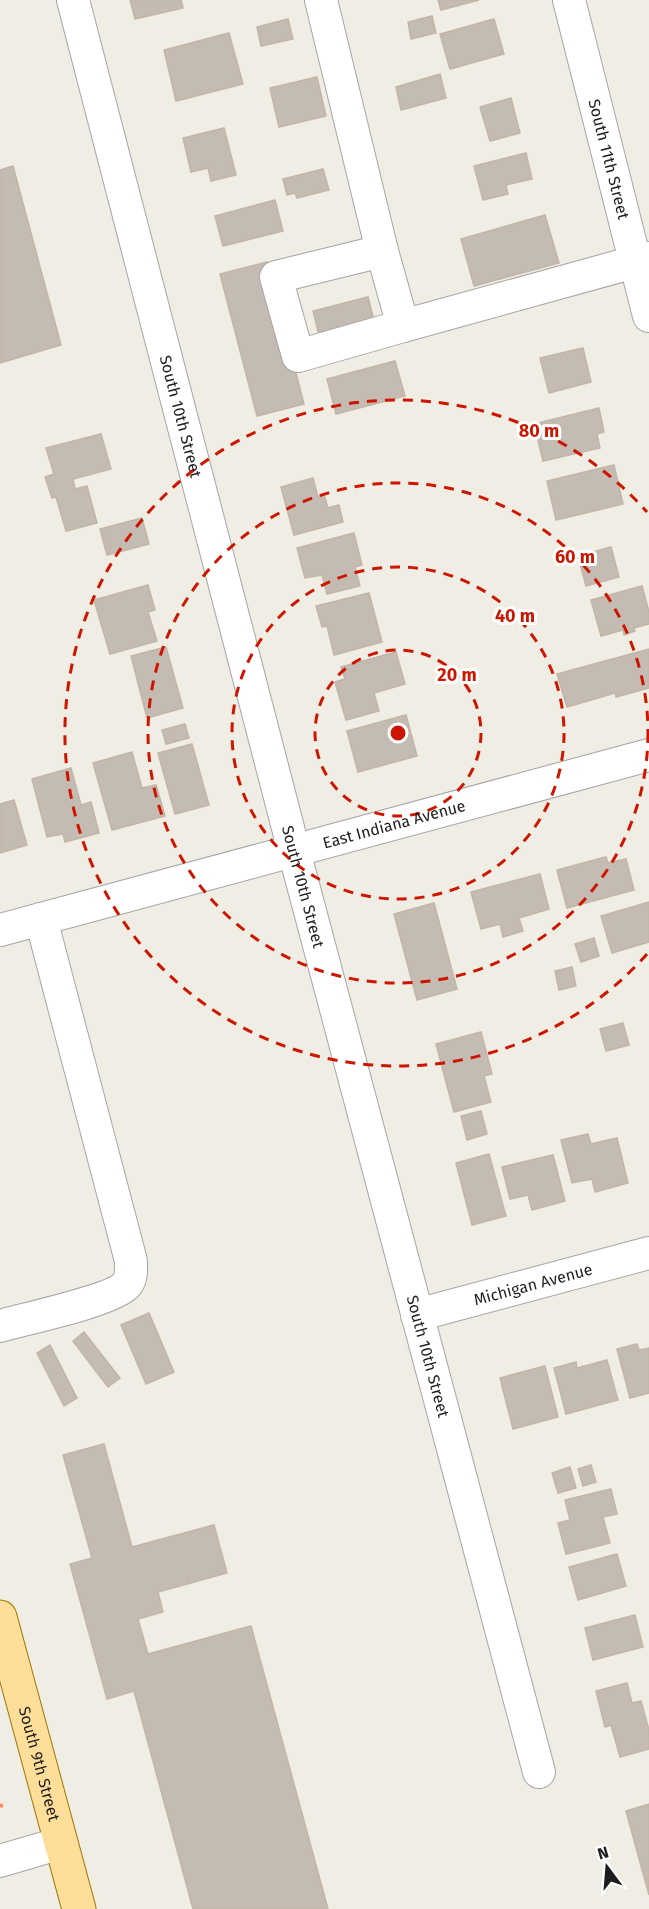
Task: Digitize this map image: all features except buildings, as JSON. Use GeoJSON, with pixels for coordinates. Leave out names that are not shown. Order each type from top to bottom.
{"type":"FeatureCollection","features":[{"type":"Feature","properties":{"kind":"main road","name":"South 9th Street"},"geometry":{"type":"LineString","coordinates":[[0,1617],[79,1909]]}},
{"type":"Feature","properties":{"kind":"street","name":"South 10th Street"},"geometry":{"type":"LineString","coordinates":[[74,0],[294,851],[539,1772]]}},
{"type":"Feature","properties":{"kind":"street"},"geometry":{"type":"LineString","coordinates":[[321,0],[382,251],[403,326]]}},
{"type":"Feature","properties":{"kind":"street","name":"South 11th Street"},"geometry":{"type":"LineString","coordinates":[[568,0],[642,260],[649,316]]}},
{"type":"Feature","properties":{"kind":"street"},"geometry":{"type":"LineString","coordinates":[[382,251],[276,277],[298,356],[642,260]]}},
{"type":"Feature","properties":{"kind":"street","name":"East Indiana Avenue"},"geometry":{"type":"LineString","coordinates":[[0,930],[649,755]]}},
{"type":"Feature","properties":{"kind":"street"},"geometry":{"type":"LineString","coordinates":[[0,1326],[109,1296],[127,1284],[131,1273],[128,1250],[41,919]]}},
{"type":"Feature","properties":{"kind":"street","name":"Michigan Avenue"},"geometry":{"type":"LineString","coordinates":[[417,1315],[649,1253]]}},
{"type":"Feature","properties":{"kind":"street"},"geometry":{"type":"LineString","coordinates":[[0,1861],[61,1843]]}}]}
